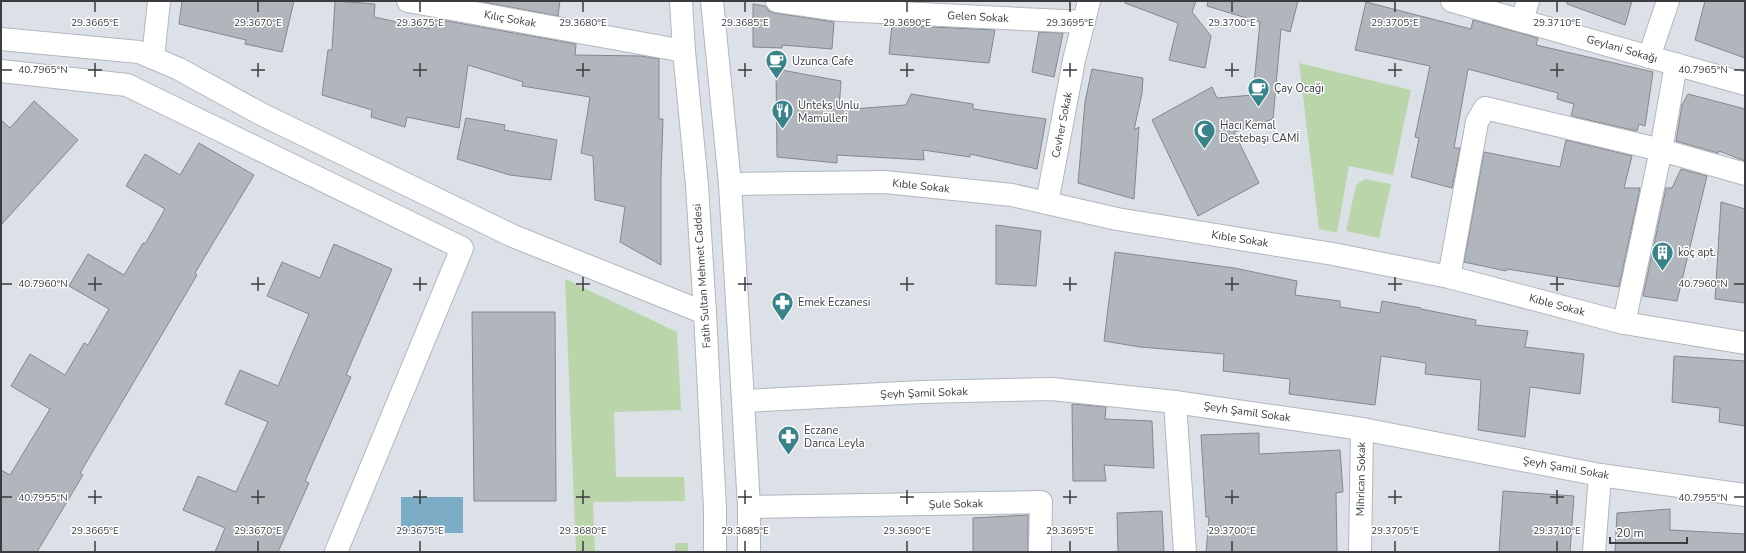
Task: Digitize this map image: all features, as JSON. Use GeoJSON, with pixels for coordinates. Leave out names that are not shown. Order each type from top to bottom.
{"type":"FeatureCollection","features":[{"type":"Feature","properties":{"kind":"street"},"geometry":{"type":"LineString","coordinates":[[153,58],[159,1]]}},
{"type":"Feature","properties":{"kind":"street","name":"Kılıç Sokak"},"geometry":{"type":"LineString","coordinates":[[408,1],[684,51]]}},
{"type":"Feature","properties":{"kind":"street","name":"Fatih Sultan Mehmet Caddesi"},"geometry":{"type":"LineString","coordinates":[[681,1],[684,51],[697,185],[705,314],[714,486],[715,552]]}},
{"type":"Feature","properties":{"kind":"street"},"geometry":{"type":"LineString","coordinates":[[712,1],[730,184],[749,507],[749,552]]}},
{"type":"Feature","properties":{"kind":"street","name":"Gelen Sokak"},"geometry":{"type":"LineString","coordinates":[[777,1],[840,10],[1084,22]]}},
{"type":"Feature","properties":{"kind":"street","name":"Cevher Sokak"},"geometry":{"type":"LineString","coordinates":[[1047,203],[1074,60],[1089,1]]}},
{"type":"Feature","properties":{"kind":"street","name":"Geylani Sokağı"},"geometry":{"type":"LineString","coordinates":[[1452,1],[1525,11],[1649,57],[1745,84]]}},
{"type":"Feature","properties":{"kind":"street"},"geometry":{"type":"LineString","coordinates":[[1649,57],[1668,1]]}},
{"type":"Feature","properties":{"kind":"street"},"geometry":{"type":"LineString","coordinates":[[1,38],[139,52],[179,69],[263,115],[513,236],[705,314]]}},
{"type":"Feature","properties":{"kind":"street"},"geometry":{"type":"LineString","coordinates":[[1624,323],[1661,150],[1676,64]]}},
{"type":"Feature","properties":{"kind":"street"},"geometry":{"type":"LineString","coordinates":[[1,71],[127,85],[462,248],[336,552]]}},
{"type":"Feature","properties":{"kind":"street"},"geometry":{"type":"LineString","coordinates":[[1449,277],[1477,122],[1485,108],[1661,150],[1745,174]]}},
{"type":"Feature","properties":{"kind":"street","name":"Kıble Sokak"},"geometry":{"type":"LineString","coordinates":[[730,184],[885,182],[1012,195],[1117,219],[1333,254],[1449,277],[1624,323],[1745,343]]}},
{"type":"Feature","properties":{"kind":"street","name":"Şeyh Şamil Sokak"},"geometry":{"type":"LineString","coordinates":[[743,401],[922,392],[1052,389],[1175,402],[1362,429],[1600,475],[1745,495]]}},
{"type":"Feature","properties":{"kind":"street"},"geometry":{"type":"LineString","coordinates":[[1175,402],[1185,552]]}},
{"type":"Feature","properties":{"kind":"street","name":"Mihrican Sokak"},"geometry":{"type":"LineString","coordinates":[[1360,552],[1362,429]]}},
{"type":"Feature","properties":{"kind":"street"},"geometry":{"type":"LineString","coordinates":[[1594,552],[1600,475]]}},
{"type":"Feature","properties":{"kind":"street","name":"Şule Sokak"},"geometry":{"type":"LineString","coordinates":[[749,507],[1041,502],[1040,552]]}},
{"type":"Feature","properties":{"kind":"green space"},"geometry":{"type":"Polygon","coordinates":[[[1299,63],[1411,90],[1393,175],[1349,166],[1337,233],[1319,229],[1299,63]]]}},
{"type":"Feature","properties":{"kind":"green space"},"geometry":{"type":"Polygon","coordinates":[[[1365,179],[1391,184],[1379,238],[1346,231],[1356,185],[1365,179]]]}},
{"type":"Feature","properties":{"kind":"green space"},"geometry":{"type":"Polygon","coordinates":[[[565,279],[677,332],[681,410],[614,412],[616,477],[684,477],[685,501],[593,502],[595,552],[576,552],[565,279]]]}},
{"type":"Feature","properties":{"kind":"green space"},"geometry":{"type":"Polygon","coordinates":[[[675,543],[688,543],[688,552],[675,552],[675,543]]]}},
{"type":"Feature","properties":{"kind":"water"},"geometry":{"type":"Polygon","coordinates":[[[401,497],[463,497],[463,533],[401,533],[401,497]]]}},
{"type":"Feature","properties":{"kind":"building"},"geometry":{"type":"Polygon","coordinates":[[[182,1],[294,1],[282,52],[245,44],[246,40],[179,24],[182,1]]]}},
{"type":"Feature","properties":{"kind":"building"},"geometry":{"type":"Polygon","coordinates":[[[335,1],[375,4],[374,17],[429,29],[430,18],[576,44],[575,55],[641,56],[659,59],[659,119],[663,119],[661,177],[661,265],[620,242],[625,207],[595,200],[593,156],[581,153],[590,97],[522,86],[523,82],[468,65],[459,128],[407,117],[405,127],[371,117],[372,110],[322,95],[328,50],[332,50],[335,1]]]}},
{"type":"Feature","properties":{"kind":"building"},"geometry":{"type":"Polygon","coordinates":[[[478,1],[560,1],[558,16],[478,1]]]}},
{"type":"Feature","properties":{"kind":"building"},"geometry":{"type":"Polygon","coordinates":[[[1126,1],[1196,1],[1192,12],[1211,36],[1205,68],[1169,60],[1178,23],[1125,3],[1126,1]]]}},
{"type":"Feature","properties":{"kind":"building","name":"Hacı Kemal Destebaşı CAMİ"},"geometry":{"type":"Polygon","coordinates":[[[1208,1],[1298,1],[1290,32],[1281,29],[1273,119],[1234,132],[1259,183],[1198,216],[1152,120],[1212,87],[1217,98],[1253,95],[1260,22],[1207,6],[1208,1]]]}},
{"type":"Feature","properties":{"kind":"building"},"geometry":{"type":"Polygon","coordinates":[[[1567,1],[1632,1],[1625,25],[1567,4],[1567,1]]]}},
{"type":"Feature","properties":{"kind":"building"},"geometry":{"type":"Polygon","coordinates":[[[1705,1],[1745,1],[1745,58],[1695,40],[1705,1]]]}},
{"type":"Feature","properties":{"kind":"building"},"geometry":{"type":"Polygon","coordinates":[[[1366,2],[1471,29],[1473,20],[1538,38],[1536,45],[1653,72],[1645,126],[1639,124],[1637,131],[1571,116],[1574,104],[1557,99],[1558,93],[1468,69],[1454,148],[1460,148],[1452,188],[1411,177],[1419,138],[1415,137],[1430,66],[1355,50],[1366,2]]]}},
{"type":"Feature","properties":{"kind":"building"},"geometry":{"type":"Polygon","coordinates":[[[753,4],[765,6],[769,11],[775,13],[834,22],[832,49],[782,45],[782,48],[753,47],[753,4]]]}},
{"type":"Feature","properties":{"kind":"building"},"geometry":{"type":"Polygon","coordinates":[[[892,25],[995,30],[989,63],[889,54],[892,25]]]}},
{"type":"Feature","properties":{"kind":"building"},"geometry":{"type":"Polygon","coordinates":[[[1039,32],[1063,33],[1054,77],[1032,72],[1039,32]]]}},
{"type":"Feature","properties":{"kind":"building"},"geometry":{"type":"Polygon","coordinates":[[[776,69],[841,81],[839,110],[906,105],[911,94],[973,104],[973,109],[1046,119],[1037,169],[970,154],[970,157],[923,150],[924,160],[837,155],[837,163],[777,157],[776,69]]]}},
{"type":"Feature","properties":{"kind":"building"},"geometry":{"type":"Polygon","coordinates":[[[1092,69],[1143,78],[1142,93],[1134,130],[1139,127],[1134,199],[1078,183],[1085,102],[1092,69]]]}},
{"type":"Feature","properties":{"kind":"building"},"geometry":{"type":"Polygon","coordinates":[[[1688,94],[1745,109],[1745,161],[1719,151],[1718,153],[1676,141],[1682,105],[1688,94]]]}},
{"type":"Feature","properties":{"kind":"building"},"geometry":{"type":"Polygon","coordinates":[[[34,101],[78,140],[1,225],[1,120],[10,128],[34,101]]]}},
{"type":"Feature","properties":{"kind":"building"},"geometry":{"type":"Polygon","coordinates":[[[466,118],[505,125],[504,130],[557,140],[551,180],[510,175],[457,159],[466,118]]]}},
{"type":"Feature","properties":{"kind":"building"},"geometry":{"type":"Polygon","coordinates":[[[1566,140],[1632,156],[1624,188],[1640,188],[1619,287],[1507,269],[1506,271],[1464,262],[1484,152],[1560,167],[1566,140]]]}},
{"type":"Feature","properties":{"kind":"building"},"geometry":{"type":"Polygon","coordinates":[[[199,143],[254,175],[195,273],[197,275],[80,473],[83,475],[37,552],[1,552],[1,470],[10,475],[50,409],[11,386],[30,354],[65,375],[84,343],[88,345],[109,309],[69,286],[88,254],[124,275],[143,243],[145,244],[165,209],[126,186],[145,154],[180,175],[199,143]]]}},
{"type":"Feature","properties":{"kind":"building"},"geometry":{"type":"Polygon","coordinates":[[[1681,169],[1707,176],[1677,301],[1643,296],[1666,188],[1672,188],[1681,169]]]}},
{"type":"Feature","properties":{"kind":"building"},"geometry":{"type":"Polygon","coordinates":[[[1721,202],[1745,209],[1745,303],[1715,299],[1721,202]]]}},
{"type":"Feature","properties":{"kind":"building"},"geometry":{"type":"Polygon","coordinates":[[[996,225],[1041,231],[1036,286],[996,284],[996,225]]]}},
{"type":"Feature","properties":{"kind":"building"},"geometry":{"type":"Polygon","coordinates":[[[334,244],[392,269],[346,375],[351,377],[305,481],[309,483],[278,552],[215,552],[225,528],[183,510],[198,476],[236,492],[268,422],[225,404],[240,370],[278,386],[309,314],[267,296],[282,262],[320,278],[334,244]]]}},
{"type":"Feature","properties":{"kind":"building"},"geometry":{"type":"Polygon","coordinates":[[[1115,252],[1234,268],[1297,281],[1295,295],[1340,301],[1340,307],[1380,313],[1382,301],[1476,320],[1475,325],[1528,331],[1525,347],[1584,354],[1580,394],[1530,387],[1525,437],[1478,430],[1481,380],[1425,374],[1426,363],[1381,356],[1375,405],[1289,394],[1290,379],[1223,371],[1224,354],[1140,347],[1104,341],[1115,252]]]}},
{"type":"Feature","properties":{"kind":"building"},"geometry":{"type":"Polygon","coordinates":[[[472,312],[555,312],[556,501],[474,501],[472,312]]]}},
{"type":"Feature","properties":{"kind":"building"},"geometry":{"type":"Polygon","coordinates":[[[1674,356],[1745,361],[1745,426],[1719,422],[1720,408],[1672,402],[1674,356]]]}},
{"type":"Feature","properties":{"kind":"building"},"geometry":{"type":"Polygon","coordinates":[[[1072,404],[1106,407],[1105,419],[1152,421],[1154,468],[1104,465],[1106,481],[1073,481],[1072,404]]]}},
{"type":"Feature","properties":{"kind":"building"},"geometry":{"type":"Polygon","coordinates":[[[1259,433],[1259,454],[1340,450],[1343,492],[1336,493],[1337,552],[1206,552],[1209,517],[1206,517],[1201,435],[1259,433]]]}},
{"type":"Feature","properties":{"kind":"building"},"geometry":{"type":"Polygon","coordinates":[[[1503,491],[1574,496],[1570,552],[1499,552],[1503,491]]]}},
{"type":"Feature","properties":{"kind":"building"},"geometry":{"type":"Polygon","coordinates":[[[1670,509],[1670,530],[1745,534],[1745,552],[1615,552],[1617,513],[1670,509]]]}},
{"type":"Feature","properties":{"kind":"building"},"geometry":{"type":"Polygon","coordinates":[[[1162,511],[1164,552],[1118,552],[1117,513],[1162,511]]]}},
{"type":"Feature","properties":{"kind":"building"},"geometry":{"type":"Polygon","coordinates":[[[1028,515],[1028,552],[973,552],[973,518],[1028,515]]]}},
{"type":"Feature","properties":{"kind":"place","name":"Uzunca Cafe"},"geometry":{"type":"Point","coordinates":[776,80]}},
{"type":"Feature","properties":{"kind":"place","name":"Çay Ocağı"},"geometry":{"type":"Point","coordinates":[1259,108]}},
{"type":"Feature","properties":{"kind":"place","name":"Unteks Unlu Mamülleri"},"geometry":{"type":"Point","coordinates":[783,130]}},
{"type":"Feature","properties":{"kind":"place","name":"Hacı Kemal Destebaşı CAMİ"},"geometry":{"type":"Point","coordinates":[1205,150]}},
{"type":"Feature","properties":{"kind":"place","name":"köç apt."},"geometry":{"type":"Point","coordinates":[1663,272]}},
{"type":"Feature","properties":{"kind":"place","name":"Emek Eczanesi"},"geometry":{"type":"Point","coordinates":[783,322]}},
{"type":"Feature","properties":{"kind":"place","name":"Eczane Darıca Leyla"},"geometry":{"type":"Point","coordinates":[789,456]}}]}
